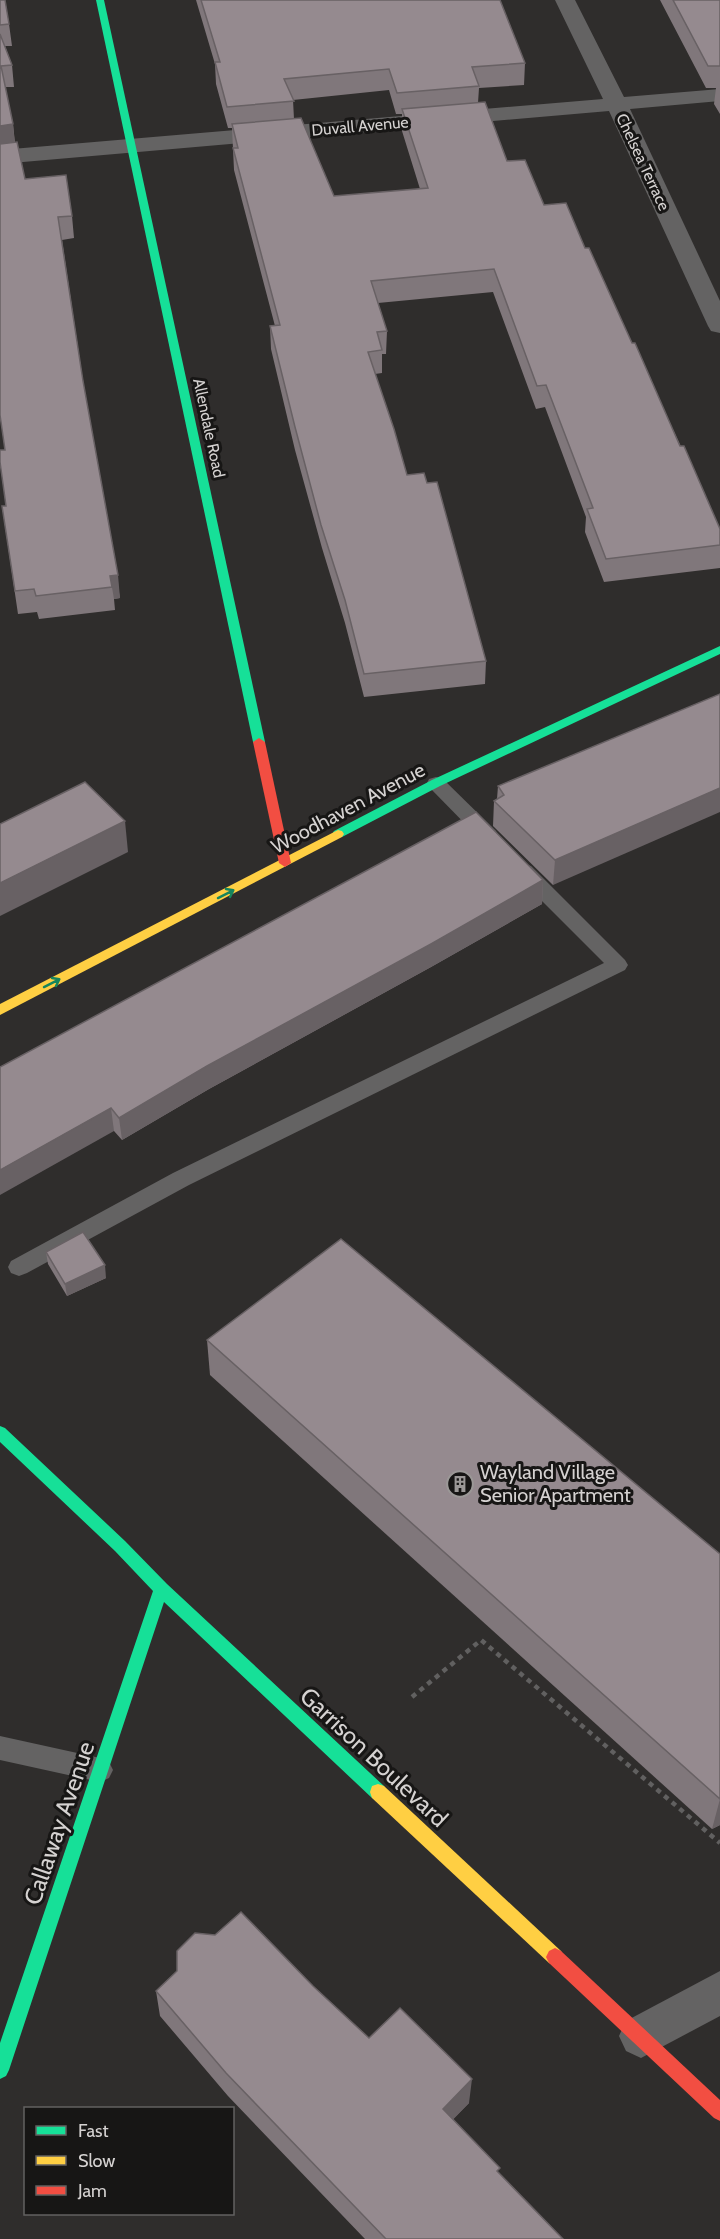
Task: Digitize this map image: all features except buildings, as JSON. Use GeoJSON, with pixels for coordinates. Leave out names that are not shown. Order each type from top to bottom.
{"type":"FeatureCollection","features":[{"type":"Feature","properties":{"kind":"street","name":"Allendale Road"},"geometry":{"type":"LineString","coordinates":[[100,0],[285,864]]}},
{"type":"Feature","properties":{"kind":"street","name":"Chelsea Terrace"},"geometry":{"type":"LineString","coordinates":[[565,0],[720,326]]}},
{"type":"Feature","properties":{"kind":"street","name":"Duvall Avenue"},"geometry":{"type":"LineString","coordinates":[[0,157],[720,95]]}},
{"type":"Feature","properties":{"kind":"street","name":"Woodhaven Avenue"},"geometry":{"type":"LineString","coordinates":[[0,1010],[285,864],[436,783],[720,651]]}},
{"type":"Feature","properties":{"kind":"street","name":"Garrison Boulevard"},"geometry":{"type":"LineString","coordinates":[[0,1432],[120,1546],[161,1589],[720,2112]]}},
{"type":"Feature","properties":{"kind":"street","name":"Callaway Avenue"},"geometry":{"type":"LineString","coordinates":[[0,2070],[161,1589]]}},
{"type":"Feature","properties":{"kind":"street"},"geometry":{"type":"LineString","coordinates":[[641,2036],[720,1992]]}},
{"type":"Feature","properties":{"kind":"lane"},"geometry":{"type":"LineString","coordinates":[[19,1267],[182,1179],[618,965],[436,783]]}},
{"type":"Feature","properties":{"kind":"lane"},"geometry":{"type":"LineString","coordinates":[[0,1748],[100,1770]]}},
{"type":"Feature","properties":{"kind":"path"},"geometry":{"type":"LineString","coordinates":[[412,1697],[482,1640],[720,1843]]}},
{"type":"Feature","properties":{"kind":"traffic: fast"},"geometry":{"type":"LineString","coordinates":[[100,0],[259,742]]}},
{"type":"Feature","properties":{"kind":"traffic: fast"},"geometry":{"type":"LineString","coordinates":[[338,834],[436,783],[720,650]]}},
{"type":"Feature","properties":{"kind":"traffic: fast"},"geometry":{"type":"LineString","coordinates":[[0,1432],[120,1546],[161,1589],[378,1792]]}},
{"type":"Feature","properties":{"kind":"traffic: fast"},"geometry":{"type":"LineString","coordinates":[[0,2070],[161,1589]]}},
{"type":"Feature","properties":{"kind":"traffic: slow"},"geometry":{"type":"LineString","coordinates":[[0,1010],[338,834]]}},
{"type":"Feature","properties":{"kind":"traffic: slow"},"geometry":{"type":"LineString","coordinates":[[378,1792],[555,1957]]}},
{"type":"Feature","properties":{"kind":"traffic: jam"},"geometry":{"type":"LineString","coordinates":[[259,742],[285,863]]}},
{"type":"Feature","properties":{"kind":"traffic: jam"},"geometry":{"type":"LineString","coordinates":[[555,1957],[720,2112]]}},
{"type":"Feature","properties":{"kind":"place","name":"Wayland Village Senior Apartment"},"geometry":{"type":"Point","coordinates":[460,1484]}}]}
